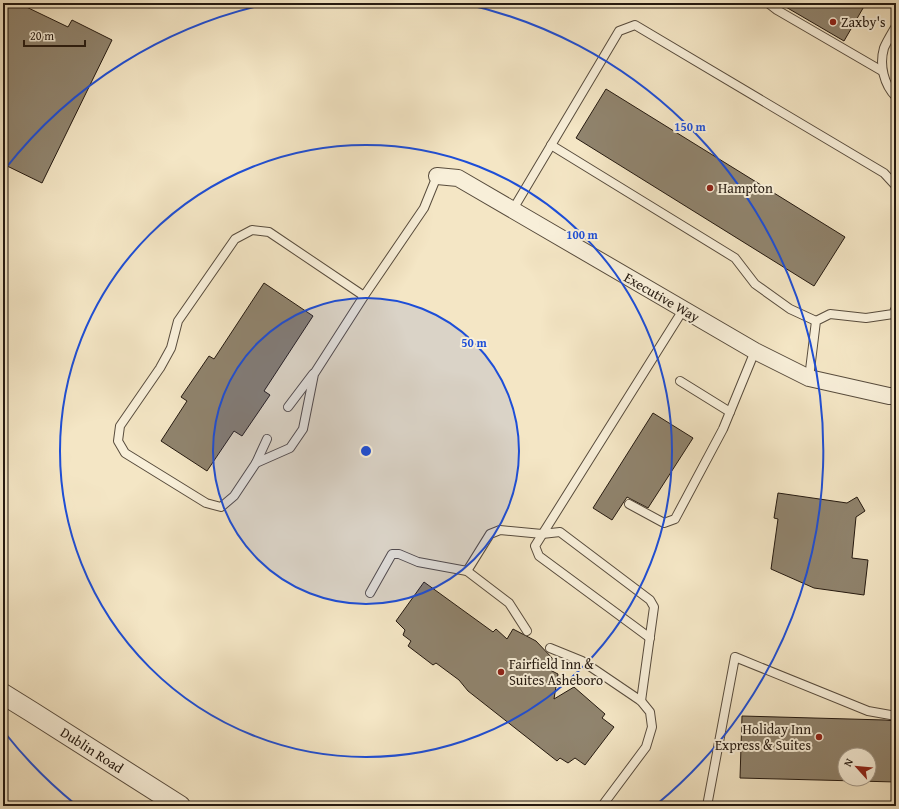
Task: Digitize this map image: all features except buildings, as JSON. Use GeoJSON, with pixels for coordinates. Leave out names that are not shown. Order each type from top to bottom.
{"type":"FeatureCollection","features":[{"type":"Feature","properties":{"kind":"street","name":"Executive Way"},"geometry":{"type":"LineString","coordinates":[[437,176],[458,178],[683,310],[755,351],[809,378],[889,396],[896,396]]}},
{"type":"Feature","properties":{"kind":"street","name":"Dublin Road"},"geometry":{"type":"LineString","coordinates":[[3,694],[180,806]]}},
{"type":"Feature","properties":{"kind":"lane"},"geometry":{"type":"LineString","coordinates":[[768,3],[777,10],[882,71]]}},
{"type":"Feature","properties":{"kind":"lane"},"geometry":{"type":"LineString","coordinates":[[512,211],[620,31],[635,25],[884,173],[896,186]]}},
{"type":"Feature","properties":{"kind":"lane"},"geometry":{"type":"LineString","coordinates":[[896,26],[884,49],[882,71],[890,91],[896,98]]}},
{"type":"Feature","properties":{"kind":"lane"},"geometry":{"type":"LineString","coordinates":[[551,145],[735,258],[755,284],[790,309],[816,321]]}},
{"type":"Feature","properties":{"kind":"lane"},"geometry":{"type":"LineString","coordinates":[[288,407],[314,374],[364,296],[424,208],[437,176]]}},
{"type":"Feature","properties":{"kind":"lane"},"geometry":{"type":"LineString","coordinates":[[267,439],[256,463],[234,496],[221,507],[206,504],[132,457],[125,452],[118,441],[120,426],[160,368],[171,348],[178,321],[235,239],[252,230],[269,232],[364,296]]}},
{"type":"Feature","properties":{"kind":"lane"},"geometry":{"type":"LineString","coordinates":[[816,321],[830,314],[866,318],[893,314],[896,308]]}},
{"type":"Feature","properties":{"kind":"lane"},"geometry":{"type":"LineString","coordinates":[[650,638],[539,556],[535,546],[683,310]]}},
{"type":"Feature","properties":{"kind":"lane"},"geometry":{"type":"LineString","coordinates":[[809,378],[816,321]]}},
{"type":"Feature","properties":{"kind":"lane"},"geometry":{"type":"LineString","coordinates":[[629,504],[664,523],[675,520],[723,429],[755,351]]}},
{"type":"Feature","properties":{"kind":"lane"},"geometry":{"type":"LineString","coordinates":[[256,463],[290,448],[303,428],[314,374]]}},
{"type":"Feature","properties":{"kind":"lane"},"geometry":{"type":"LineString","coordinates":[[680,381],[730,412]]}},
{"type":"Feature","properties":{"kind":"lane"},"geometry":{"type":"LineString","coordinates":[[466,571],[490,534],[500,530],[542,534],[560,532],[650,600],[654,607],[641,701]]}},
{"type":"Feature","properties":{"kind":"lane"},"geometry":{"type":"LineString","coordinates":[[370,593],[392,554],[399,554],[418,562],[466,571],[509,603],[527,631]]}},
{"type":"Feature","properties":{"kind":"lane"},"geometry":{"type":"LineString","coordinates":[[550,648],[582,661],[641,701],[650,712],[652,727],[646,747],[602,806]]}},
{"type":"Feature","properties":{"kind":"lane"},"geometry":{"type":"LineString","coordinates":[[707,806],[734,658],[868,711],[896,716]]}},
{"type":"Feature","properties":{"kind":"place","name":"Zaxby's"},"geometry":{"type":"Point","coordinates":[833,22]}},
{"type":"Feature","properties":{"kind":"place","name":"Hampton"},"geometry":{"type":"Point","coordinates":[710,188]}},
{"type":"Feature","properties":{"kind":"place","name":"Fairfield Inn & Suites Asheboro"},"geometry":{"type":"Point","coordinates":[501,672]}},
{"type":"Feature","properties":{"kind":"place","name":"Holiday Inn Express & Suites"},"geometry":{"type":"Point","coordinates":[819,737]}}]}
